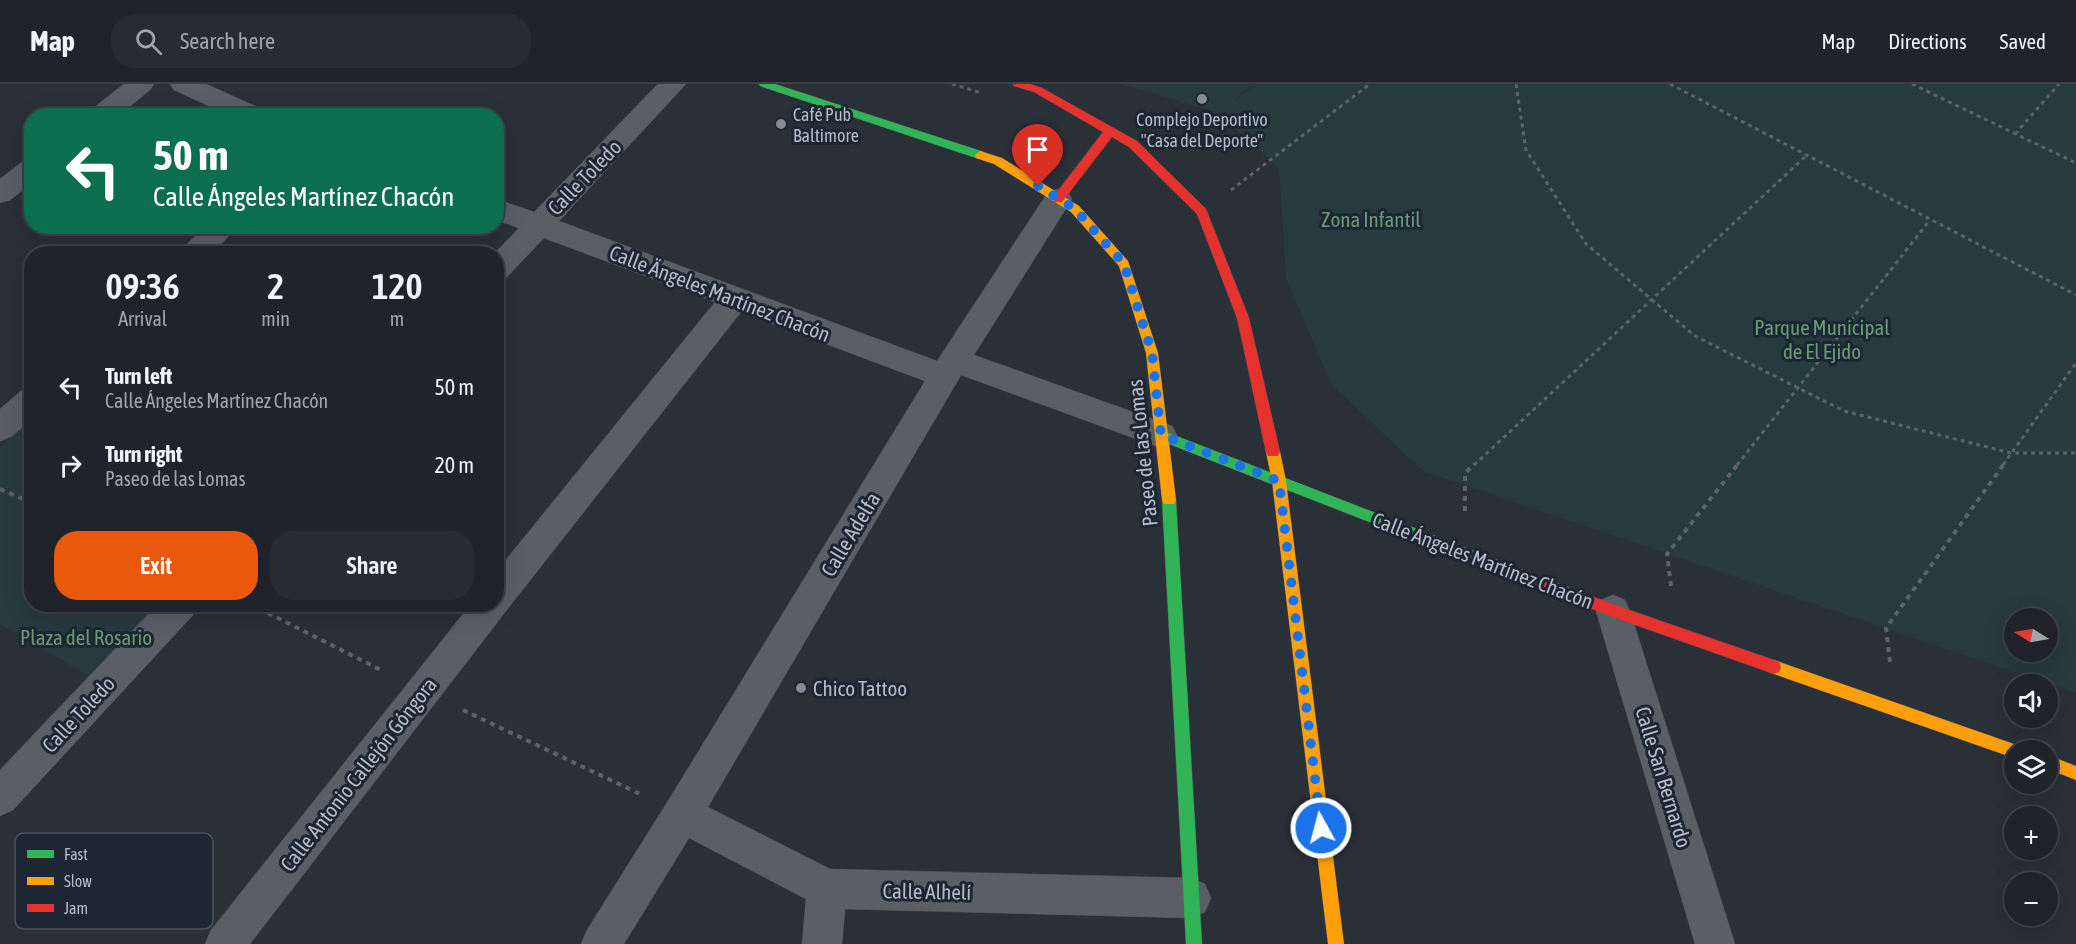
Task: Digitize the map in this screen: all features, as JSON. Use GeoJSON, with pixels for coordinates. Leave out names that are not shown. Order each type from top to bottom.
{"type":"FeatureCollection","features":[{"type":"Feature","properties":{"kind":"main road","name":"Paseo de las Lomas"},"geometry":{"type":"LineString","coordinates":[[764,84],[998,161],[1075,209],[1124,264],[1152,353],[1171,519],[1194,944]]}},
{"type":"Feature","properties":{"kind":"main road"},"geometry":{"type":"LineString","coordinates":[[1017,84],[1038,90],[1133,144],[1202,212],[1244,318],[1279,481],[1336,944]]}},
{"type":"Feature","properties":{"kind":"main road","name":"Calle Adelfa"},"geometry":{"type":"LineString","coordinates":[[1058,199],[1110,131]]}},
{"type":"Feature","properties":{"kind":"main road","name":"Calle Ángeles Martínez Chacón"},"geometry":{"type":"LineString","coordinates":[[1161,435],[1613,611],[1894,707],[2004,747]]}},
{"type":"Feature","properties":{"kind":"main road"},"geometry":{"type":"LineString","coordinates":[[2058,766],[2076,773]]}},
{"type":"Feature","properties":{"kind":"street"},"geometry":{"type":"LineString","coordinates":[[110,108],[141,84]]}},
{"type":"Feature","properties":{"kind":"street"},"geometry":{"type":"LineString","coordinates":[[183,84],[237,108]]}},
{"type":"Feature","properties":{"kind":"street","name":"Calle Toledo"},"geometry":{"type":"LineString","coordinates":[[504,262],[673,84]]}},
{"type":"Feature","properties":{"kind":"street"},"geometry":{"type":"LineString","coordinates":[[0,193],[24,175]]}},
{"type":"Feature","properties":{"kind":"street","name":"Calle Adelfa"},"geometry":{"type":"LineString","coordinates":[[601,944],[682,814],[949,368],[1058,199]]}},
{"type":"Feature","properties":{"kind":"street","name":"Calle Ängeles Martínez Chacón"},"geometry":{"type":"LineString","coordinates":[[504,212],[735,298],[949,368]]}},
{"type":"Feature","properties":{"kind":"street"},"geometry":{"type":"LineString","coordinates":[[203,246],[215,234]]}},
{"type":"Feature","properties":{"kind":"street"},"geometry":{"type":"LineString","coordinates":[[504,588],[735,298]]}},
{"type":"Feature","properties":{"kind":"street","name":"Calle Ángeles Martínez Chacón"},"geometry":{"type":"LineString","coordinates":[[949,368],[1161,435]]}},
{"type":"Feature","properties":{"kind":"street"},"geometry":{"type":"LineString","coordinates":[[0,428],[24,407]]}},
{"type":"Feature","properties":{"kind":"street","name":"Calle San Bernardo"},"geometry":{"type":"LineString","coordinates":[[1613,611],[1715,944]]}},
{"type":"Feature","properties":{"kind":"street","name":"Calle Toledo"},"geometry":{"type":"LineString","coordinates":[[0,797],[173,612]]}},
{"type":"Feature","properties":{"kind":"street","name":"Calle Antonio Callejón Góngora"},"geometry":{"type":"LineString","coordinates":[[225,944],[486,612]]}},
{"type":"Feature","properties":{"kind":"street","name":"Calle Alhelí"},"geometry":{"type":"LineString","coordinates":[[682,814],[827,889],[1191,898]]}},
{"type":"Feature","properties":{"kind":"street"},"geometry":{"type":"LineString","coordinates":[[822,944],[827,889]]}},
{"type":"Feature","properties":{"kind":"path"},"geometry":{"type":"LineString","coordinates":[[1202,212],[1370,84]]}},
{"type":"Feature","properties":{"kind":"path"},"geometry":{"type":"LineString","coordinates":[[1516,84],[1526,150],[1586,244],[1695,336],[1844,411],[2011,453],[2076,453]]}},
{"type":"Feature","properties":{"kind":"path"},"geometry":{"type":"LineString","coordinates":[[1670,84],[2076,295]]}},
{"type":"Feature","properties":{"kind":"path"},"geometry":{"type":"LineString","coordinates":[[1912,84],[2076,163]]}},
{"type":"Feature","properties":{"kind":"path"},"geometry":{"type":"LineString","coordinates":[[2015,134],[2059,84]]}},
{"type":"Feature","properties":{"kind":"path"},"geometry":{"type":"LineString","coordinates":[[1465,554],[1465,473],[1807,156]]}},
{"type":"Feature","properties":{"kind":"path"},"geometry":{"type":"LineString","coordinates":[[1678,634],[1667,554],[1930,220]]}},
{"type":"Feature","properties":{"kind":"path"},"geometry":{"type":"LineString","coordinates":[[1894,707],[1886,628],[2076,363]]}},
{"type":"Feature","properties":{"kind":"path"},"geometry":{"type":"LineString","coordinates":[[0,489],[24,500]]}},
{"type":"Feature","properties":{"kind":"green space","name":"Parque Municipal de El Ejido"},"geometry":{"type":"Polygon","coordinates":[[[1121,84],[1252,84],[1233,102],[1256,84],[2076,84],[2076,693],[2058,687],[2058,674],[2020,674],[1423,471],[1331,384],[1286,278],[1279,168],[1218,113],[1121,84]]]}},
{"type":"Feature","properties":{"kind":"green space","name":"Plaza del Rosario"},"geometry":{"type":"Polygon","coordinates":[[[24,426],[24,612],[155,612],[92,678],[0,624],[0,448],[24,426]]]}},
{"type":"Feature","properties":{"kind":"traffic: fast"},"geometry":{"type":"LineString","coordinates":[[764,84],[980,155]]}},
{"type":"Feature","properties":{"kind":"traffic: fast"},"geometry":{"type":"LineString","coordinates":[[1161,435],[1495,565]]}},
{"type":"Feature","properties":{"kind":"traffic: fast"},"geometry":{"type":"LineString","coordinates":[[1169,500],[1194,944]]}},
{"type":"Feature","properties":{"kind":"traffic: slow"},"geometry":{"type":"LineString","coordinates":[[980,155],[998,161],[1075,209],[1124,264],[1152,353],[1169,500]]}},
{"type":"Feature","properties":{"kind":"traffic: slow"},"geometry":{"type":"LineString","coordinates":[[1273,452],[1279,481],[1336,944]]}},
{"type":"Feature","properties":{"kind":"traffic: slow"},"geometry":{"type":"LineString","coordinates":[[1774,667],[2004,748]]}},
{"type":"Feature","properties":{"kind":"traffic: slow"},"geometry":{"type":"LineString","coordinates":[[2058,766],[2076,773]]}},
{"type":"Feature","properties":{"kind":"traffic: jam"},"geometry":{"type":"LineString","coordinates":[[1018,84],[1038,90],[1133,144],[1202,212],[1243,318],[1273,452]]}},
{"type":"Feature","properties":{"kind":"traffic: jam"},"geometry":{"type":"LineString","coordinates":[[1058,199],[1110,131]]}},
{"type":"Feature","properties":{"kind":"traffic: jam"},"geometry":{"type":"LineString","coordinates":[[1495,565],[1613,611],[1774,667]]}},
{"type":"Feature","properties":{"kind":"place","name":"Complejo Deportivo \"Casa del Deporte\""},"geometry":{"type":"Point","coordinates":[1202,99]}},
{"type":"Feature","properties":{"kind":"place","name":"Café Pub Baltimore"},"geometry":{"type":"Point","coordinates":[781,124]}},
{"type":"Feature","properties":{"kind":"place","name":"Chico Tattoo"},"geometry":{"type":"Point","coordinates":[801,688]}},
{"type":"Feature","properties":{"kind":"route"},"geometry":{"type":"LineString","coordinates":[[1038,186],[1075,209],[1124,264],[1152,353],[1161,435],[1279,481],[1321,828]]}},
{"type":"Feature","properties":{"kind":"park label","name":"Zona Infantil"},"geometry":{"type":"Point","coordinates":[1371,219]}}]}
